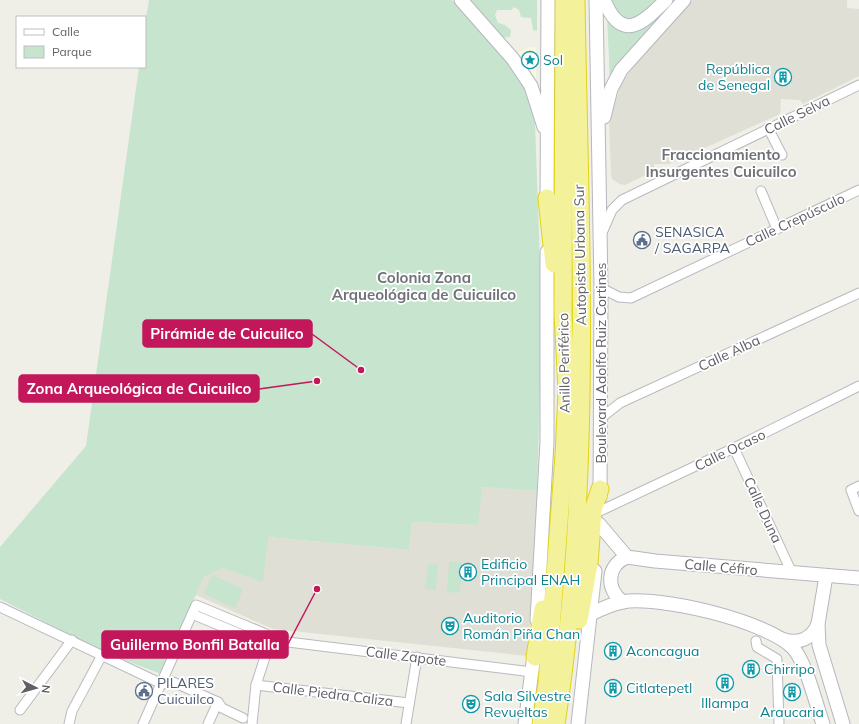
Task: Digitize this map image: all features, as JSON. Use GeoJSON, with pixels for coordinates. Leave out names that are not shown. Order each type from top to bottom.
{"type":"FeatureCollection","features":[{"type":"Feature","properties":{"kind":"highway","name":"Anillo Periférico"},"geometry":{"type":"LineString","coordinates":[[541,724],[548,683],[567,391],[563,313],[564,0]]}},
{"type":"Feature","properties":{"kind":"highway","name":"Autopista Urbana Sur"},"geometry":{"type":"LineString","coordinates":[[547,724],[560,617],[571,466],[572,311],[570,0]]}},
{"type":"Feature","properties":{"kind":"highway","name":"Autopista Urbana Sur"},"geometry":{"type":"LineString","coordinates":[[567,723],[562,689],[576,540],[581,400],[576,0]]}},
{"type":"Feature","properties":{"kind":"highway","name":"Anillo Periférico"},"geometry":{"type":"LineString","coordinates":[[567,723],[590,406],[586,0]]}},
{"type":"Feature","properties":{"kind":"highway"},"geometry":{"type":"LineString","coordinates":[[547,198],[567,391]]}},
{"type":"Feature","properties":{"kind":"highway"},"geometry":{"type":"LineString","coordinates":[[571,665],[576,648],[580,611],[589,564],[593,510],[600,489]]}},
{"type":"Feature","properties":{"kind":"highway"},"geometry":{"type":"LineString","coordinates":[[534,664],[561,492]]}},
{"type":"Feature","properties":{"kind":"main road"},"geometry":{"type":"LineString","coordinates":[[461,0],[513,59],[531,86],[548,140]]}},
{"type":"Feature","properties":{"kind":"main road"},"geometry":{"type":"LineString","coordinates":[[525,724],[534,664],[547,442],[548,0]]}},
{"type":"Feature","properties":{"kind":"main road","name":"Boulevard Adolfo Ruiz Cortines"},"geometry":{"type":"LineString","coordinates":[[567,723],[591,614],[599,518],[602,418],[600,134],[596,0]]}},
{"type":"Feature","properties":{"kind":"main road"},"geometry":{"type":"LineString","coordinates":[[604,0],[614,18],[627,26],[632,26],[644,21],[666,0]]}},
{"type":"Feature","properties":{"kind":"main road"},"geometry":{"type":"LineString","coordinates":[[600,134],[611,89],[621,70],[684,0]]}},
{"type":"Feature","properties":{"kind":"main road"},"geometry":{"type":"LineString","coordinates":[[599,518],[627,557],[615,565],[610,579],[612,590],[623,602]]}},
{"type":"Feature","properties":{"kind":"main road","name":"Calle Céfiro"},"geometry":{"type":"LineString","coordinates":[[627,557],[656,561],[859,578]]}},
{"type":"Feature","properties":{"kind":"main road"},"geometry":{"type":"LineString","coordinates":[[826,576],[818,624],[819,645],[841,722]]}},
{"type":"Feature","properties":{"kind":"main road"},"geometry":{"type":"LineString","coordinates":[[591,614],[623,602],[670,603],[715,613],[750,624],[782,639],[795,642],[804,640],[811,635],[818,624]]}},
{"type":"Feature","properties":{"kind":"main road"},"geometry":{"type":"LineString","coordinates":[[782,639],[793,649],[800,659],[823,724]]}},
{"type":"Feature","properties":{"kind":"street","name":"Calle Selva"},"geometry":{"type":"LineString","coordinates":[[600,236],[612,210],[622,200],[859,85]]}},
{"type":"Feature","properties":{"kind":"street"},"geometry":{"type":"LineString","coordinates":[[768,128],[782,155]]}},
{"type":"Feature","properties":{"kind":"street","name":"Calle Crepúsculo"},"geometry":{"type":"LineString","coordinates":[[601,288],[619,297],[631,298],[859,190]]}},
{"type":"Feature","properties":{"kind":"street"},"geometry":{"type":"LineString","coordinates":[[761,191],[777,229]]}},
{"type":"Feature","properties":{"kind":"street","name":"Calle Alba"},"geometry":{"type":"LineString","coordinates":[[602,418],[620,403],[859,293]]}},
{"type":"Feature","properties":{"kind":"street","name":"Calle Ocaso"},"geometry":{"type":"LineString","coordinates":[[599,518],[734,448],[859,386]]}},
{"type":"Feature","properties":{"kind":"street","name":"Calle Duna"},"geometry":{"type":"LineString","coordinates":[[734,448],[792,573]]}},
{"type":"Feature","properties":{"kind":"street"},"geometry":{"type":"LineString","coordinates":[[859,486],[852,490],[859,512]]}},
{"type":"Feature","properties":{"kind":"street"},"geometry":{"type":"LineString","coordinates":[[0,606],[162,684],[173,682],[218,702],[222,708],[243,718]]}},
{"type":"Feature","properties":{"kind":"street"},"geometry":{"type":"LineString","coordinates":[[143,724],[192,614],[250,638],[254,629],[266,634]]}},
{"type":"Feature","properties":{"kind":"street"},"geometry":{"type":"LineString","coordinates":[[20,710],[72,640]]}},
{"type":"Feature","properties":{"kind":"street","name":"Calle Zapote"},"geometry":{"type":"LineString","coordinates":[[280,641],[417,658],[534,664]]}},
{"type":"Feature","properties":{"kind":"street"},"geometry":{"type":"LineString","coordinates":[[756,641],[757,647],[777,659],[779,724]]}},
{"type":"Feature","properties":{"kind":"street"},"geometry":{"type":"LineString","coordinates":[[69,724],[72,711],[102,655]]}},
{"type":"Feature","properties":{"kind":"street"},"geometry":{"type":"LineString","coordinates":[[252,724],[256,685],[264,657]]}},
{"type":"Feature","properties":{"kind":"street"},"geometry":{"type":"LineString","coordinates":[[406,724],[417,658]]}},
{"type":"Feature","properties":{"kind":"street","name":"Calle Piedra Caliza"},"geometry":{"type":"LineString","coordinates":[[256,685],[409,703]]}},
{"type":"Feature","properties":{"kind":"street"},"geometry":{"type":"LineString","coordinates":[[208,724],[218,702]]}},
{"type":"Feature","properties":{"kind":"shaded area"},"geometry":{"type":"Polygon","coordinates":[[[693,0],[847,0],[847,8],[859,9],[859,76],[803,104],[800,100],[781,99],[780,114],[669,164],[654,164],[654,171],[625,185],[620,184],[612,179],[611,175],[609,123],[620,88],[625,78],[651,46],[693,0]]]}},
{"type":"Feature","properties":{"kind":"shaded area"},"geometry":{"type":"Polygon","coordinates":[[[482,487],[537,491],[528,656],[273,629],[196,595],[204,577],[223,568],[268,537],[409,550],[412,522],[477,525],[482,487]]]}},
{"type":"Feature","properties":{"kind":"green space"},"geometry":{"type":"Polygon","coordinates":[[[149,0],[452,0],[516,70],[527,90],[535,124],[542,317],[537,491],[482,487],[478,525],[412,522],[409,550],[268,537],[263,582],[223,568],[204,577],[161,674],[104,652],[0,599],[0,547],[86,446],[139,68],[146,68],[146,19],[149,0]]]}},
{"type":"Feature","properties":{"kind":"green space"},"geometry":{"type":"Polygon","coordinates":[[[465,0],[537,0],[537,31],[533,30],[531,18],[521,17],[519,10],[514,7],[511,10],[497,10],[495,15],[498,23],[505,25],[511,30],[510,37],[501,38],[465,0]]]}},
{"type":"Feature","properties":{"kind":"green space"},"geometry":{"type":"Polygon","coordinates":[[[610,0],[659,0],[639,16],[628,20],[622,19],[617,14],[610,0]]]}},
{"type":"Feature","properties":{"kind":"green space"},"geometry":{"type":"Polygon","coordinates":[[[672,0],[677,0],[610,83],[607,15],[625,29],[672,0]]]}},
{"type":"Feature","properties":{"kind":"green space"},"geometry":{"type":"Polygon","coordinates":[[[449,561],[462,563],[460,593],[447,592],[449,561]]]}},
{"type":"Feature","properties":{"kind":"green space"},"geometry":{"type":"Polygon","coordinates":[[[428,564],[438,565],[436,590],[425,589],[428,564]]]}},
{"type":"Feature","properties":{"kind":"green space"},"geometry":{"type":"Polygon","coordinates":[[[212,575],[243,589],[235,608],[204,594],[212,575]]]}},
{"type":"Feature","properties":{"kind":"sand"},"geometry":{"type":"Polygon","coordinates":[[[530,47],[536,47],[536,84],[515,54],[530,47]]]}},
{"type":"Feature","properties":{"kind":"place","name":"Sol"},"geometry":{"type":"Point","coordinates":[530,60]}},
{"type":"Feature","properties":{"kind":"place","name":"República de Senegal"},"geometry":{"type":"Point","coordinates":[783,77]}},
{"type":"Feature","properties":{"kind":"place","name":"SENASICA / SAGARPA"},"geometry":{"type":"Point","coordinates":[642,240]}},
{"type":"Feature","properties":{"kind":"place","name":"Pirámide de Cuicuilco"},"geometry":{"type":"Point","coordinates":[361,370]}},
{"type":"Feature","properties":{"kind":"place","name":"Zona Arqueológica de Cuicuilco"},"geometry":{"type":"Point","coordinates":[317,381]}},
{"type":"Feature","properties":{"kind":"place","name":"Edificio Principal ENAH"},"geometry":{"type":"Point","coordinates":[468,572]}},
{"type":"Feature","properties":{"kind":"place","name":"Guillermo Bonfil Batalla"},"geometry":{"type":"Point","coordinates":[317,589]}},
{"type":"Feature","properties":{"kind":"place","name":"Auditorio Román Piña Chan"},"geometry":{"type":"Point","coordinates":[450,626]}},
{"type":"Feature","properties":{"kind":"place","name":"Aconcagua"},"geometry":{"type":"Point","coordinates":[613,651]}},
{"type":"Feature","properties":{"kind":"place","name":"Chirripo"},"geometry":{"type":"Point","coordinates":[751,669]}},
{"type":"Feature","properties":{"kind":"place","name":"Illampa"},"geometry":{"type":"Point","coordinates":[725,683]}},
{"type":"Feature","properties":{"kind":"place","name":"Citlatepetl"},"geometry":{"type":"Point","coordinates":[613,688]}},
{"type":"Feature","properties":{"kind":"place","name":"PILARES Cuicuilco"},"geometry":{"type":"Point","coordinates":[144,691]}},
{"type":"Feature","properties":{"kind":"place","name":"Araucaria"},"geometry":{"type":"Point","coordinates":[792,692]}},
{"type":"Feature","properties":{"kind":"place","name":"Sala Silvestre Revueltas"},"geometry":{"type":"Point","coordinates":[471,704]}},
{"type":"Feature","properties":{"kind":"district","name":"Fraccionamiento Insurgentes Cuicuilco"},"geometry":{"type":"Point","coordinates":[721,164]}},
{"type":"Feature","properties":{"kind":"district","name":"Colonia Zona Arqueológica de Cuicuilco"},"geometry":{"type":"Point","coordinates":[424,286]}}]}
